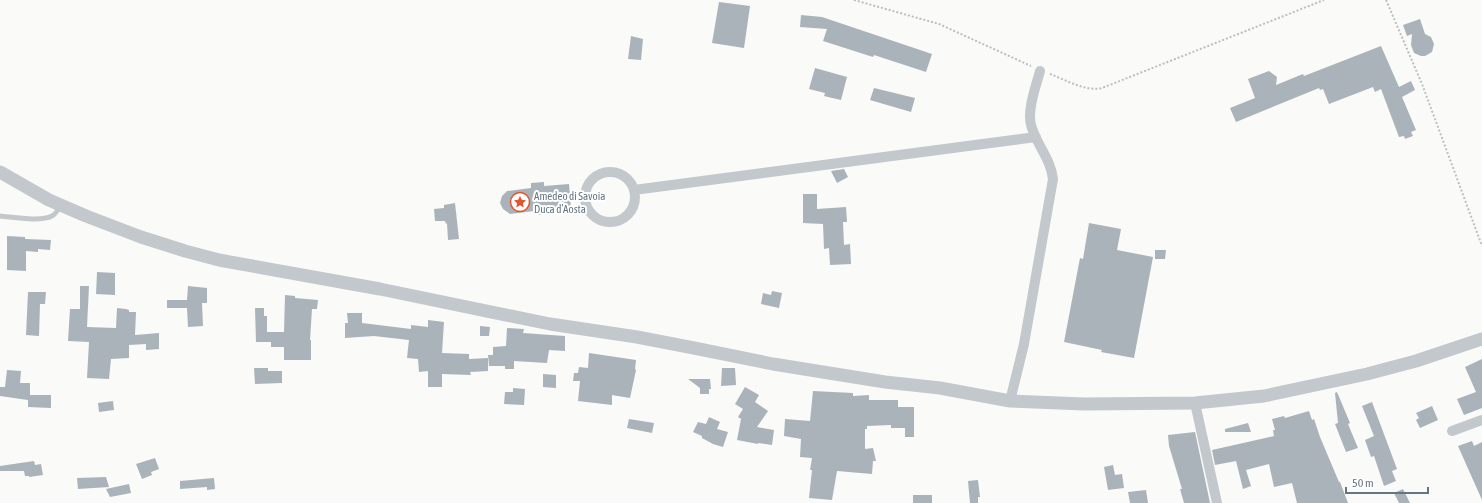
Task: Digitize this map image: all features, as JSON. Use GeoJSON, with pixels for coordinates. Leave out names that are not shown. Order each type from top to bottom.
{"type":"FeatureCollection","features":[{"type":"Feature","properties":{"kind":"street"},"geometry":{"type":"LineString","coordinates":[[1010,401],[1024,344],[1054,179],[1051,166],[1031,124],[1030,115],[1040,71]]}},
{"type":"Feature","properties":{"kind":"street"},"geometry":{"type":"LineString","coordinates":[[634,190],[1036,137]]}},
{"type":"Feature","properties":{"kind":"street"},"geometry":{"type":"LineString","coordinates":[[0,172],[61,205],[86,216],[184,251],[219,260],[380,289],[550,324],[687,346],[773,364],[885,382],[940,388],[1010,401],[1084,404],[1195,403],[1264,396],[1367,374],[1423,359],[1482,339]]}},
{"type":"Feature","properties":{"kind":"street"},"geometry":{"type":"LineString","coordinates":[[608,173],[624,177],[630,182],[634,190],[634,206],[629,213],[619,220],[607,222],[599,220],[592,215],[585,201],[588,185],[593,179],[608,173]]}},
{"type":"Feature","properties":{"kind":"street"},"geometry":{"type":"LineString","coordinates":[[1195,403],[1217,503]]}},
{"type":"Feature","properties":{"kind":"street"},"geometry":{"type":"LineString","coordinates":[[1452,431],[1482,420]]}},
{"type":"Feature","properties":{"kind":"lane"},"geometry":{"type":"LineString","coordinates":[[0,216],[44,218],[52,216],[61,205]]}},
{"type":"Feature","properties":{"kind":"path"},"geometry":{"type":"LineString","coordinates":[[854,0],[939,24],[1040,71],[1088,88],[1095,89],[1324,0]]}},
{"type":"Feature","properties":{"kind":"path"},"geometry":{"type":"LineString","coordinates":[[1386,0],[1422,84],[1482,246]]}},
{"type":"Feature","properties":{"kind":"building"},"geometry":{"type":"Polygon","coordinates":[[[719,2],[750,6],[744,48],[712,43],[719,2]]]}},
{"type":"Feature","properties":{"kind":"building"},"geometry":{"type":"Polygon","coordinates":[[[801,15],[822,17],[932,54],[926,72],[874,55],[873,57],[823,41],[827,29],[800,27],[801,15]]]}},
{"type":"Feature","properties":{"kind":"building"},"geometry":{"type":"Polygon","coordinates":[[[1420,19],[1425,34],[1431,37],[1434,44],[1432,52],[1425,56],[1414,53],[1411,45],[1412,34],[1407,36],[1403,25],[1420,19]]]}},
{"type":"Feature","properties":{"kind":"building"},"geometry":{"type":"Polygon","coordinates":[[[631,36],[643,39],[641,60],[628,59],[631,36]]]}},
{"type":"Feature","properties":{"kind":"building"},"geometry":{"type":"Polygon","coordinates":[[[1381,46],[1399,87],[1411,81],[1415,90],[1402,97],[1416,130],[1411,132],[1413,136],[1405,139],[1404,136],[1399,137],[1381,89],[1375,92],[1373,87],[1329,104],[1323,89],[1320,90],[1319,88],[1236,122],[1230,108],[1255,98],[1248,79],[1269,71],[1277,77],[1276,85],[1303,74],[1304,76],[1381,46]]]}},
{"type":"Feature","properties":{"kind":"building"},"geometry":{"type":"Polygon","coordinates":[[[815,68],[847,77],[841,100],[824,96],[825,93],[809,89],[815,68]]]}},
{"type":"Feature","properties":{"kind":"building"},"geometry":{"type":"Polygon","coordinates":[[[874,88],[915,98],[911,112],[870,100],[874,88]]]}},
{"type":"Feature","properties":{"kind":"building"},"geometry":{"type":"Polygon","coordinates":[[[844,169],[848,177],[837,183],[831,171],[844,169]]]}},
{"type":"Feature","properties":{"kind":"building"},"geometry":{"type":"Polygon","coordinates":[[[544,182],[544,186],[569,184],[571,208],[547,211],[548,214],[534,215],[534,211],[510,214],[503,209],[500,203],[502,196],[507,191],[531,188],[531,183],[544,182]]]}},
{"type":"Feature","properties":{"kind":"building"},"geometry":{"type":"Polygon","coordinates":[[[803,194],[817,194],[817,209],[846,207],[847,222],[843,222],[844,245],[850,244],[851,264],[830,265],[829,248],[824,249],[823,224],[803,223],[803,194]]]}},
{"type":"Feature","properties":{"kind":"building"},"geometry":{"type":"Polygon","coordinates":[[[455,203],[459,239],[448,240],[447,223],[446,224],[445,221],[435,221],[434,209],[444,208],[444,205],[455,203]]]}},
{"type":"Feature","properties":{"kind":"building"},"geometry":{"type":"Polygon","coordinates":[[[1089,223],[1121,229],[1117,250],[1153,257],[1134,358],[1101,352],[1102,350],[1064,342],[1080,258],[1083,259],[1089,223]]]}},
{"type":"Feature","properties":{"kind":"building"},"geometry":{"type":"Polygon","coordinates":[[[7,236],[25,237],[25,239],[51,240],[50,250],[38,249],[38,252],[26,251],[26,271],[7,270],[7,236]]]}},
{"type":"Feature","properties":{"kind":"building"},"geometry":{"type":"Polygon","coordinates":[[[1155,250],[1166,250],[1165,259],[1155,259],[1155,250]]]}},
{"type":"Feature","properties":{"kind":"building"},"geometry":{"type":"Polygon","coordinates":[[[97,272],[115,273],[115,295],[96,294],[97,272]]]}},
{"type":"Feature","properties":{"kind":"building"},"geometry":{"type":"Polygon","coordinates":[[[80,286],[89,286],[87,327],[116,328],[117,308],[129,310],[129,312],[136,312],[135,335],[159,333],[159,349],[146,350],[146,344],[129,345],[129,358],[111,359],[109,379],[87,378],[89,342],[68,341],[70,309],[80,309],[80,286]]]}},
{"type":"Feature","properties":{"kind":"building"},"geometry":{"type":"Polygon","coordinates":[[[188,286],[207,288],[207,303],[202,303],[203,326],[188,327],[187,308],[167,308],[167,300],[187,300],[188,286]]]}},
{"type":"Feature","properties":{"kind":"building"},"geometry":{"type":"Polygon","coordinates":[[[772,291],[782,293],[779,308],[761,304],[763,293],[771,295],[772,291]]]}},
{"type":"Feature","properties":{"kind":"building"},"geometry":{"type":"Polygon","coordinates":[[[28,292],[46,292],[45,304],[40,304],[39,336],[26,335],[28,292]]]}},
{"type":"Feature","properties":{"kind":"building"},"geometry":{"type":"Polygon","coordinates":[[[285,295],[295,296],[295,298],[318,300],[317,309],[312,309],[310,340],[311,360],[284,360],[284,347],[271,347],[271,342],[256,342],[255,308],[264,308],[264,316],[267,316],[267,332],[284,332],[285,295]]]}},
{"type":"Feature","properties":{"kind":"building"},"geometry":{"type":"Polygon","coordinates":[[[347,313],[362,313],[362,323],[411,329],[411,325],[428,327],[428,320],[444,322],[442,353],[469,354],[469,359],[488,358],[488,371],[470,372],[471,375],[442,374],[442,387],[428,387],[428,371],[419,372],[418,359],[407,358],[409,340],[374,336],[345,338],[345,323],[348,323],[347,313]]]}},
{"type":"Feature","properties":{"kind":"building"},"geometry":{"type":"Polygon","coordinates":[[[480,326],[490,327],[489,336],[480,336],[480,326]]]}},
{"type":"Feature","properties":{"kind":"building"},"geometry":{"type":"Polygon","coordinates":[[[507,328],[524,329],[523,333],[565,336],[565,351],[549,350],[547,363],[514,361],[514,369],[505,369],[505,366],[489,366],[488,355],[493,355],[493,347],[506,346],[507,328]]]}},
{"type":"Feature","properties":{"kind":"building"},"geometry":{"type":"Polygon","coordinates":[[[589,353],[636,360],[636,370],[630,398],[612,395],[612,405],[578,401],[580,381],[573,381],[574,373],[578,373],[579,367],[588,368],[589,353]]]}},
{"type":"Feature","properties":{"kind":"building"},"geometry":{"type":"Polygon","coordinates":[[[1482,359],[1482,408],[1464,415],[1457,399],[1476,392],[1465,367],[1482,359]]]}},
{"type":"Feature","properties":{"kind":"building"},"geometry":{"type":"Polygon","coordinates":[[[254,368],[268,368],[268,371],[282,371],[282,383],[255,384],[254,368]]]}},
{"type":"Feature","properties":{"kind":"building"},"geometry":{"type":"Polygon","coordinates":[[[722,368],[735,368],[736,385],[721,386],[722,368]]]}},
{"type":"Feature","properties":{"kind":"building"},"geometry":{"type":"Polygon","coordinates":[[[7,370],[21,371],[20,383],[30,383],[30,395],[51,395],[51,408],[28,407],[28,400],[0,396],[0,387],[5,387],[7,370]]]}},
{"type":"Feature","properties":{"kind":"building"},"geometry":{"type":"Polygon","coordinates":[[[543,374],[556,375],[556,388],[543,387],[543,374]]]}},
{"type":"Feature","properties":{"kind":"building"},"geometry":{"type":"Polygon","coordinates":[[[688,379],[710,379],[711,389],[709,389],[709,394],[700,394],[700,388],[688,379]]]}},
{"type":"Feature","properties":{"kind":"building"},"geometry":{"type":"Polygon","coordinates":[[[745,387],[759,395],[755,402],[768,411],[757,427],[774,430],[772,445],[737,440],[741,419],[738,417],[743,409],[735,404],[745,387]]]}},
{"type":"Feature","properties":{"kind":"building"},"geometry":{"type":"Polygon","coordinates":[[[513,388],[525,389],[524,405],[504,404],[505,392],[513,392],[513,388]]]}},
{"type":"Feature","properties":{"kind":"building"},"geometry":{"type":"Polygon","coordinates":[[[813,391],[853,393],[853,396],[869,395],[869,400],[898,400],[898,407],[914,407],[914,437],[905,437],[905,428],[891,428],[891,425],[867,426],[867,429],[865,429],[865,449],[873,448],[876,461],[873,461],[872,474],[837,471],[832,500],[809,498],[812,458],[800,457],[801,439],[784,436],[785,419],[810,421],[813,391]]]}},
{"type":"Feature","properties":{"kind":"building"},"geometry":{"type":"Polygon","coordinates":[[[1337,392],[1350,423],[1348,424],[1358,448],[1346,452],[1335,424],[1338,423],[1335,393],[1337,392]]]}},
{"type":"Feature","properties":{"kind":"building"},"geometry":{"type":"Polygon","coordinates":[[[113,401],[114,410],[99,412],[98,403],[113,401]]]}},
{"type":"Feature","properties":{"kind":"building"},"geometry":{"type":"Polygon","coordinates":[[[1372,402],[1397,469],[1392,471],[1396,481],[1384,486],[1374,456],[1371,457],[1365,440],[1374,436],[1362,406],[1372,402]]]}},
{"type":"Feature","properties":{"kind":"building"},"geometry":{"type":"Polygon","coordinates":[[[1432,406],[1438,420],[1420,428],[1416,420],[1419,418],[1416,413],[1432,406]]]}},
{"type":"Feature","properties":{"kind":"building"},"geometry":{"type":"Polygon","coordinates":[[[1309,411],[1312,420],[1314,419],[1348,503],[1297,503],[1292,483],[1274,487],[1269,464],[1246,470],[1251,486],[1243,489],[1236,461],[1215,465],[1212,450],[1274,436],[1273,430],[1275,430],[1272,419],[1284,416],[1285,418],[1309,411]]]}},
{"type":"Feature","properties":{"kind":"building"},"geometry":{"type":"Polygon","coordinates":[[[709,417],[720,422],[717,429],[728,432],[723,447],[713,444],[702,438],[702,436],[693,432],[698,422],[706,424],[709,417]]]}},
{"type":"Feature","properties":{"kind":"building"},"geometry":{"type":"Polygon","coordinates":[[[629,419],[654,423],[652,433],[627,428],[629,419]]]}},
{"type":"Feature","properties":{"kind":"building"},"geometry":{"type":"Polygon","coordinates":[[[1248,423],[1251,432],[1225,432],[1225,429],[1248,423]]]}},
{"type":"Feature","properties":{"kind":"building"},"geometry":{"type":"Polygon","coordinates":[[[1195,432],[1210,503],[1184,503],[1180,489],[1182,489],[1169,446],[1168,435],[1195,432]]]}},
{"type":"Feature","properties":{"kind":"building"},"geometry":{"type":"Polygon","coordinates":[[[1472,441],[1474,446],[1482,442],[1482,500],[1458,446],[1472,441]]]}},
{"type":"Feature","properties":{"kind":"building"},"geometry":{"type":"Polygon","coordinates":[[[155,458],[159,469],[151,472],[152,475],[142,479],[136,464],[155,458]]]}},
{"type":"Feature","properties":{"kind":"building"},"geometry":{"type":"Polygon","coordinates":[[[34,461],[35,465],[41,464],[43,475],[29,477],[25,476],[24,471],[0,471],[0,466],[34,461]]]}},
{"type":"Feature","properties":{"kind":"building"},"geometry":{"type":"Polygon","coordinates":[[[1113,465],[1115,475],[1122,474],[1124,488],[1108,490],[1104,467],[1113,465]]]}},
{"type":"Feature","properties":{"kind":"building"},"geometry":{"type":"Polygon","coordinates":[[[106,477],[109,487],[78,489],[77,478],[106,477]]]}},
{"type":"Feature","properties":{"kind":"building"},"geometry":{"type":"Polygon","coordinates":[[[214,478],[215,489],[207,490],[207,487],[180,489],[180,481],[214,478]]]}},
{"type":"Feature","properties":{"kind":"building"},"geometry":{"type":"Polygon","coordinates":[[[978,480],[980,497],[978,497],[978,503],[970,503],[968,481],[978,480]]]}},
{"type":"Feature","properties":{"kind":"building"},"geometry":{"type":"Polygon","coordinates":[[[129,484],[131,493],[110,497],[106,489],[129,484]]]}},
{"type":"Feature","properties":{"kind":"building"},"geometry":{"type":"Polygon","coordinates":[[[1403,489],[1410,503],[1399,503],[1394,493],[1403,489]]]}},
{"type":"Feature","properties":{"kind":"building"},"geometry":{"type":"Polygon","coordinates":[[[1146,490],[1148,503],[1130,503],[1128,492],[1146,490]]]}},
{"type":"Feature","properties":{"kind":"building"},"geometry":{"type":"Polygon","coordinates":[[[913,495],[932,495],[932,503],[913,503],[913,495]]]}},
{"type":"Feature","properties":{"kind":"place","name":"Amedeo di Savoia Duca d’Aosta"},"geometry":{"type":"Point","coordinates":[520,202]}}]}
